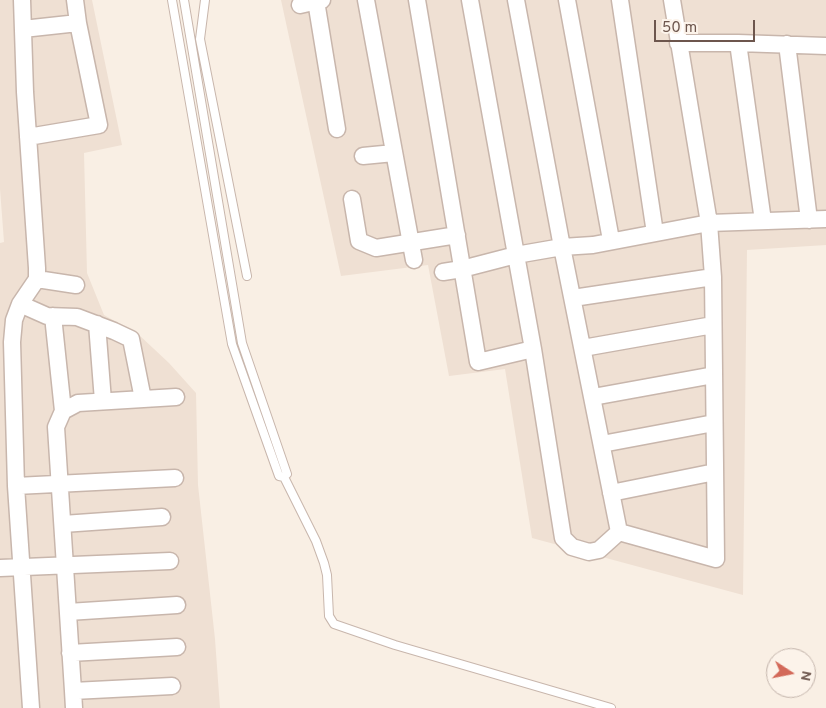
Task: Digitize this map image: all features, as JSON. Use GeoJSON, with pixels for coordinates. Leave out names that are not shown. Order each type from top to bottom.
{"type":"FeatureCollection","features":[{"type":"Feature","properties":{"kind":"street"},"geometry":{"type":"LineString","coordinates":[[22,0],[37,279],[20,304],[14,320],[12,342],[16,486],[31,708]]}},
{"type":"Feature","properties":{"kind":"street"},"geometry":{"type":"LineString","coordinates":[[28,137],[99,125],[74,0]]}},
{"type":"Feature","properties":{"kind":"street"},"geometry":{"type":"LineString","coordinates":[[366,0],[414,260]]}},
{"type":"Feature","properties":{"kind":"street"},"geometry":{"type":"LineString","coordinates":[[417,0],[478,362],[533,349]]}},
{"type":"Feature","properties":{"kind":"street"},"geometry":{"type":"LineString","coordinates":[[470,0],[533,349],[563,538],[572,547],[589,552],[599,550],[619,532]]}},
{"type":"Feature","properties":{"kind":"street"},"geometry":{"type":"LineString","coordinates":[[516,0],[562,247],[619,532]]}},
{"type":"Feature","properties":{"kind":"street"},"geometry":{"type":"LineString","coordinates":[[567,0],[611,240]]}},
{"type":"Feature","properties":{"kind":"street"},"geometry":{"type":"LineString","coordinates":[[620,0],[655,233]]}},
{"type":"Feature","properties":{"kind":"street"},"geometry":{"type":"LineString","coordinates":[[619,532],[716,559],[713,277],[709,223],[672,0]]}},
{"type":"Feature","properties":{"kind":"street"},"geometry":{"type":"LineString","coordinates":[[300,5],[319,1],[337,129]]}},
{"type":"Feature","properties":{"kind":"street"},"geometry":{"type":"LineString","coordinates":[[23,29],[78,23]]}},
{"type":"Feature","properties":{"kind":"street"},"geometry":{"type":"LineString","coordinates":[[678,43],[826,46]]}},
{"type":"Feature","properties":{"kind":"street"},"geometry":{"type":"LineString","coordinates":[[738,43],[762,221]]}},
{"type":"Feature","properties":{"kind":"street"},"geometry":{"type":"LineString","coordinates":[[787,44],[809,220]]}},
{"type":"Feature","properties":{"kind":"street"},"geometry":{"type":"LineString","coordinates":[[364,156],[394,153]]}},
{"type":"Feature","properties":{"kind":"street"},"geometry":{"type":"LineString","coordinates":[[352,200],[358,241],[376,248],[457,235]]}},
{"type":"Feature","properties":{"kind":"street"},"geometry":{"type":"LineString","coordinates":[[443,272],[516,255],[562,247],[593,245],[611,240],[709,223],[826,219]]}},
{"type":"Feature","properties":{"kind":"street"},"geometry":{"type":"LineString","coordinates":[[573,298],[713,277]]}},
{"type":"Feature","properties":{"kind":"street"},"geometry":{"type":"LineString","coordinates":[[37,279],[76,285]]}},
{"type":"Feature","properties":{"kind":"street"},"geometry":{"type":"LineString","coordinates":[[20,304],[47,316],[77,317],[131,339],[143,399]]}},
{"type":"Feature","properties":{"kind":"street"},"geometry":{"type":"LineString","coordinates":[[53,316],[62,410],[56,427],[74,708]]}},
{"type":"Feature","properties":{"kind":"street"},"geometry":{"type":"LineString","coordinates":[[97,324],[103,401]]}},
{"type":"Feature","properties":{"kind":"street"},"geometry":{"type":"LineString","coordinates":[[583,348],[713,325]]}},
{"type":"Feature","properties":{"kind":"street"},"geometry":{"type":"LineString","coordinates":[[592,397],[714,375]]}},
{"type":"Feature","properties":{"kind":"street"},"geometry":{"type":"LineString","coordinates":[[62,410],[78,403],[176,397]]}},
{"type":"Feature","properties":{"kind":"street"},"geometry":{"type":"LineString","coordinates":[[602,444],[714,422]]}},
{"type":"Feature","properties":{"kind":"street"},"geometry":{"type":"LineString","coordinates":[[611,493],[715,472]]}},
{"type":"Feature","properties":{"kind":"street"},"geometry":{"type":"LineString","coordinates":[[16,486],[175,478]]}},
{"type":"Feature","properties":{"kind":"street"},"geometry":{"type":"LineString","coordinates":[[63,524],[162,517]]}},
{"type":"Feature","properties":{"kind":"street"},"geometry":{"type":"LineString","coordinates":[[0,568],[65,567],[170,561]]}},
{"type":"Feature","properties":{"kind":"street"},"geometry":{"type":"LineString","coordinates":[[68,612],[177,606]]}},
{"type":"Feature","properties":{"kind":"street"},"geometry":{"type":"LineString","coordinates":[[70,653],[177,647]]}},
{"type":"Feature","properties":{"kind":"street"},"geometry":{"type":"LineString","coordinates":[[73,691],[172,686]]}},
{"type":"Feature","properties":{"kind":"lane"},"geometry":{"type":"LineString","coordinates":[[284,477],[287,474],[242,343],[184,0],[172,1],[232,344],[279,476],[284,477],[316,541],[324,563],[327,575],[329,616],[334,624],[395,645],[611,708]]}},
{"type":"Feature","properties":{"kind":"lane"},"geometry":{"type":"LineString","coordinates":[[205,0],[200,39],[247,276]]}},
{"type":"Feature","properties":{"kind":"lane"},"geometry":{"type":"LineString","coordinates":[[204,184],[215,182]]}},
{"type":"Feature","properties":{"kind":"shaded area"},"geometry":{"type":"Polygon","coordinates":[[[0,0],[92,0],[122,145],[84,153],[87,273],[104,315],[138,334],[169,363],[196,393],[198,485],[215,639],[220,708],[0,708],[0,243],[4,242],[0,189],[0,0]]]}},
{"type":"Feature","properties":{"kind":"shaded area"},"geometry":{"type":"Polygon","coordinates":[[[281,0],[826,0],[826,245],[747,250],[743,595],[532,538],[505,369],[449,376],[428,265],[341,276],[281,0]]]}}]}
